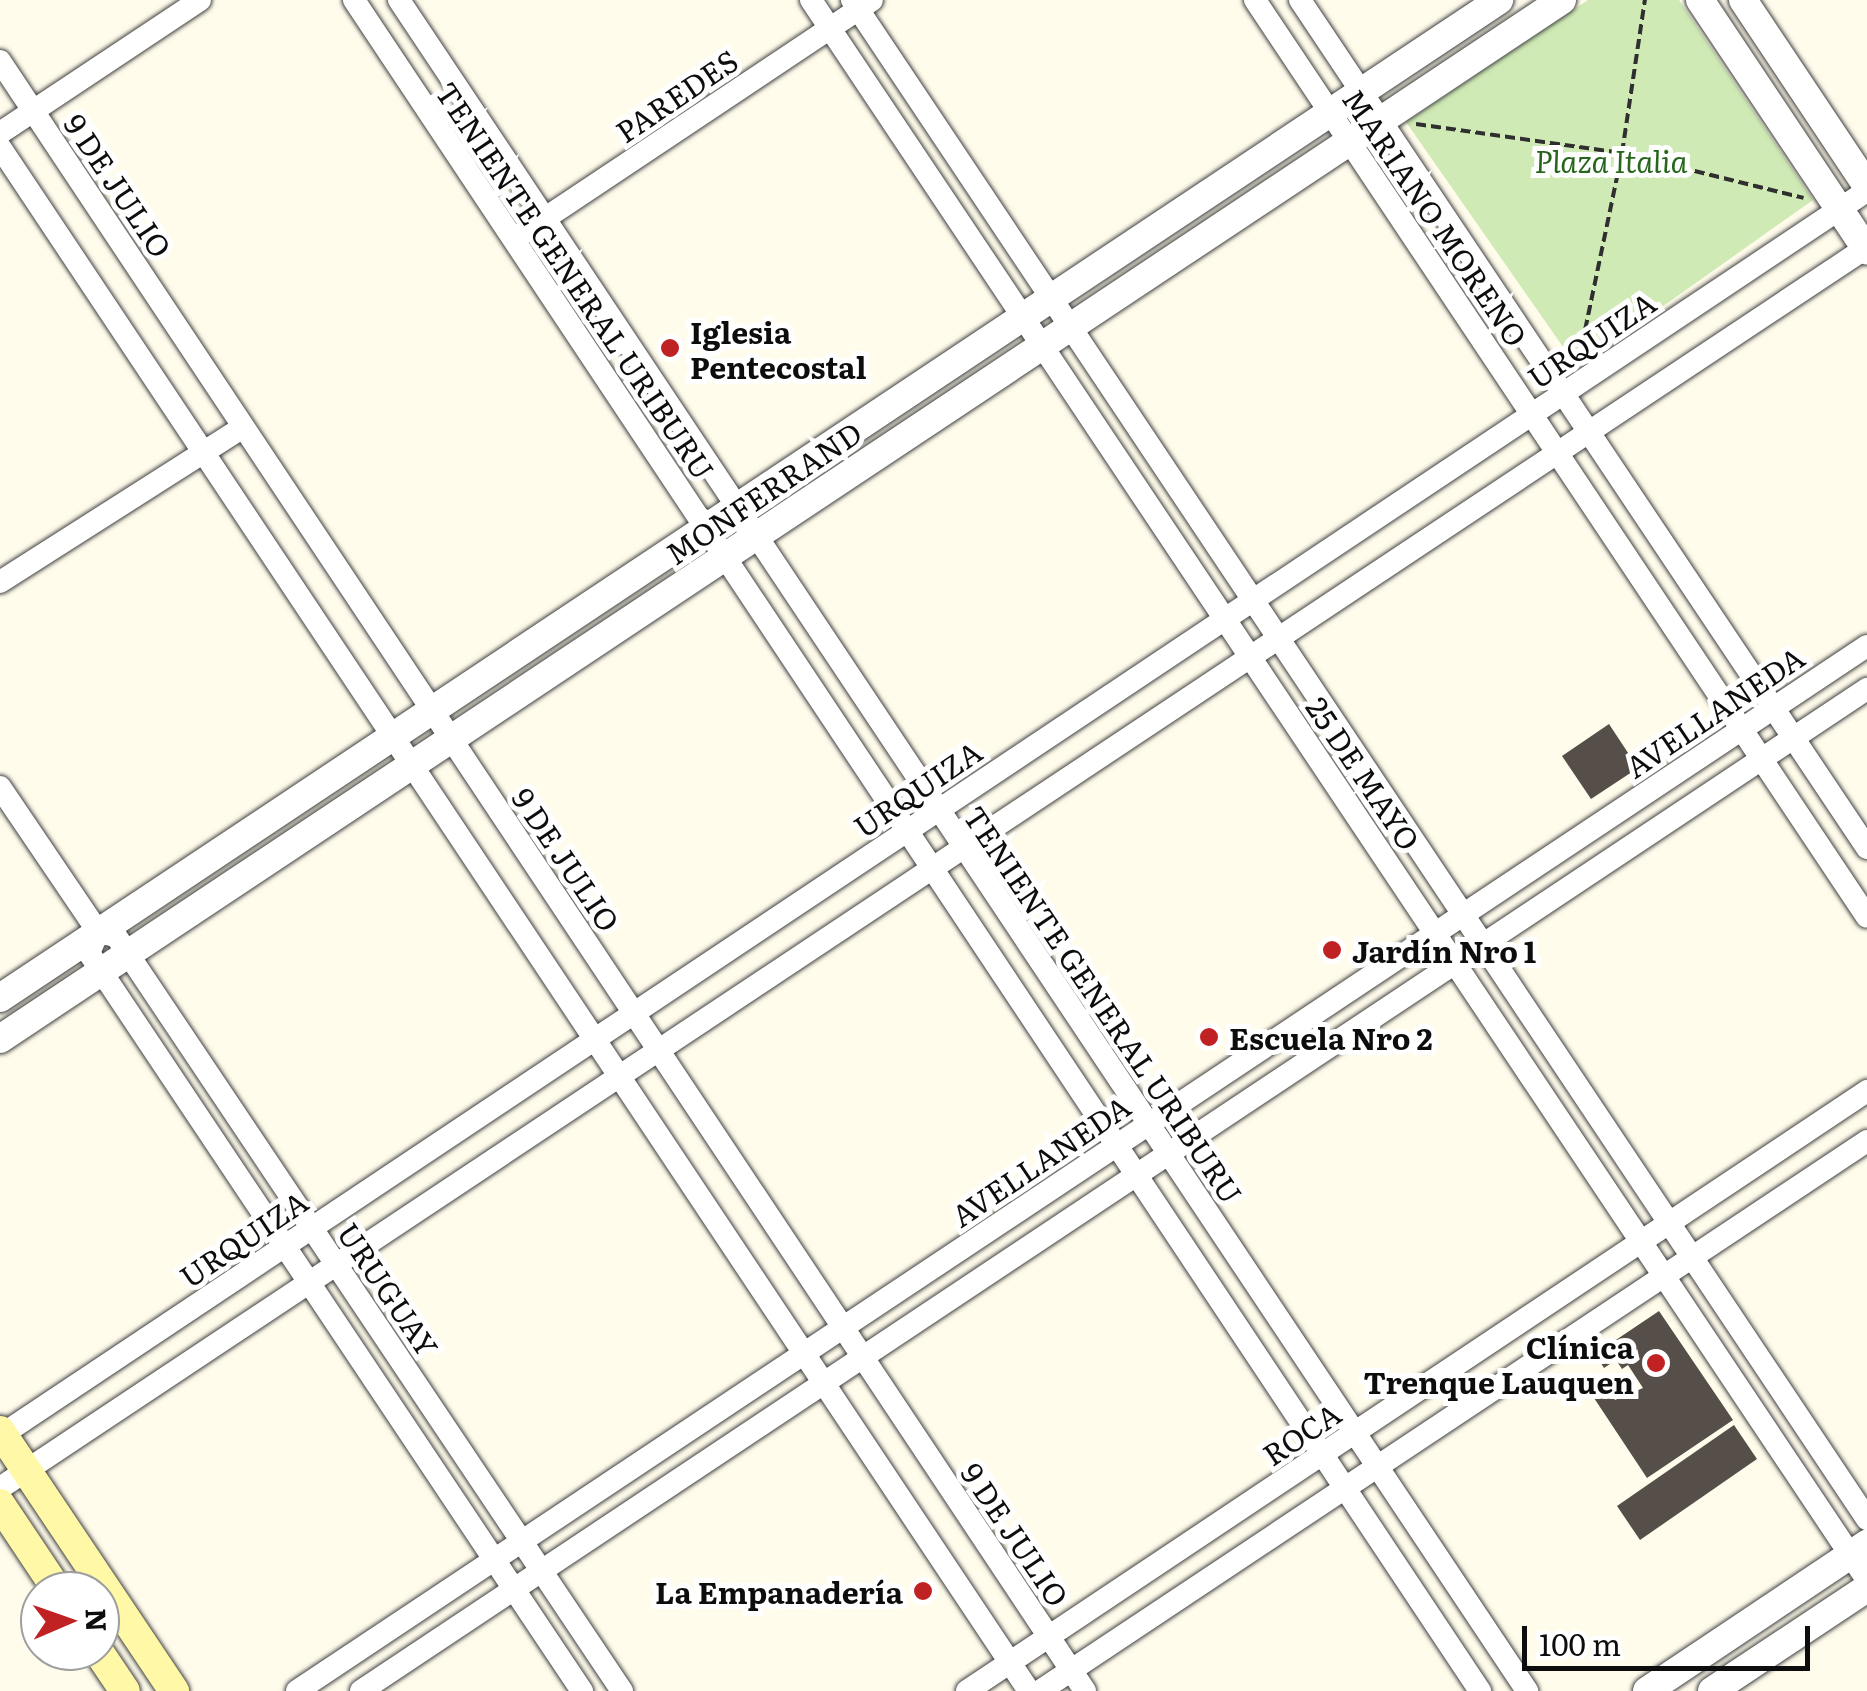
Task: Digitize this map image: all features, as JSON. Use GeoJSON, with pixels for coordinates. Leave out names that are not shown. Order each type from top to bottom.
{"type":"FeatureCollection","features":[{"type":"Feature","properties":{"kind":"main road"},"geometry":{"type":"LineString","coordinates":[[1,1434],[174,1691]]}},
{"type":"Feature","properties":{"kind":"main road"},"geometry":{"type":"LineString","coordinates":[[0,1504],[45,1571]]}},
{"type":"Feature","properties":{"kind":"street"},"geometry":{"type":"LineString","coordinates":[[0,133],[200,0]]}},
{"type":"Feature","properties":{"kind":"street","name":"TENIENTE GENERAL URIBURU"},"geometry":{"type":"LineString","coordinates":[[354,0],[1480,1691]]}},
{"type":"Feature","properties":{"kind":"street","name":"TENIENTE GENERAL URIBURU"},"geometry":{"type":"LineString","coordinates":[[399,0],[1527,1691]]}},
{"type":"Feature","properties":{"kind":"street","name":"25 DE MAYO"},"geometry":{"type":"LineString","coordinates":[[811,0],[1641,1242],[1859,1550],[1867,1580]]}},
{"type":"Feature","properties":{"kind":"street","name":"MARIANO MORENO"},"geometry":{"type":"LineString","coordinates":[[1255,0],[1867,916]]}},
{"type":"Feature","properties":{"kind":"street","name":"MARIANO MORENO"},"geometry":{"type":"LineString","coordinates":[[1300,0],[1361,92],[1393,122],[1563,393],[1867,848]]}},
{"type":"Feature","properties":{"kind":"street","name":"MONFERRAND"},"geometry":{"type":"LineString","coordinates":[[0,998],[1499,0]]}},
{"type":"Feature","properties":{"kind":"street","name":"MONFERRAND"},"geometry":{"type":"LineString","coordinates":[[0,1038],[1350,141],[1393,122],[1562,0]]}},
{"type":"Feature","properties":{"kind":"street"},"geometry":{"type":"LineString","coordinates":[[0,1488],[1866,248],[1826,205],[1700,0]]}},
{"type":"Feature","properties":{"kind":"street"},"geometry":{"type":"LineString","coordinates":[[1744,0],[1867,188]]}},
{"type":"Feature","properties":{"kind":"street","name":"PAREDES"},"geometry":{"type":"LineString","coordinates":[[514,240],[830,28],[861,3]]}},
{"type":"Feature","properties":{"kind":"street","name":"25 DE MAYO"},"geometry":{"type":"LineString","coordinates":[[861,3],[1071,327],[1867,1519]]}},
{"type":"Feature","properties":{"kind":"street","name":"9 DE JULIO"},"geometry":{"type":"LineString","coordinates":[[0,61],[1085,1691]]}},
{"type":"Feature","properties":{"kind":"street"},"geometry":{"type":"LineString","coordinates":[[0,147],[1029,1691]]}},
{"type":"Feature","properties":{"kind":"street","name":"URQUIZA"},"geometry":{"type":"LineString","coordinates":[[1,1434],[1532,414],[1826,205],[1867,188]]}},
{"type":"Feature","properties":{"kind":"street"},"geometry":{"type":"LineString","coordinates":[[0,582],[243,427]]}},
{"type":"Feature","properties":{"kind":"street","name":"AVELLANEDA"},"geometry":{"type":"LineString","coordinates":[[296,1691],[1867,646]]}},
{"type":"Feature","properties":{"kind":"street"},"geometry":{"type":"LineString","coordinates":[[361,1691],[1867,689]]}},
{"type":"Feature","properties":{"kind":"street","name":"URUGUAY"},"geometry":{"type":"LineString","coordinates":[[0,787],[98,932],[116,936],[622,1691]]}},
{"type":"Feature","properties":{"kind":"street","name":"URUGUAY"},"geometry":{"type":"LineString","coordinates":[[98,932],[89,953],[582,1691]]}},
{"type":"Feature","properties":{"kind":"street","name":"ROCA"},"geometry":{"type":"LineString","coordinates":[[968,1691],[1867,1091]]}},
{"type":"Feature","properties":{"kind":"street"},"geometry":{"type":"LineString","coordinates":[[1040,1691],[1867,1141]]}},
{"type":"Feature","properties":{"kind":"street"},"geometry":{"type":"LineString","coordinates":[[1647,1691],[1859,1550]]}},
{"type":"Feature","properties":{"kind":"street"},"geometry":{"type":"LineString","coordinates":[[1712,1691],[1867,1588]]}},
{"type":"Feature","properties":{"kind":"path"},"geometry":{"type":"LineString","coordinates":[[1577,367],[1622,153],[1645,0]]}},
{"type":"Feature","properties":{"kind":"path"},"geometry":{"type":"LineString","coordinates":[[1393,122],[1622,153],[1826,205]]}},
{"type":"Feature","properties":{"kind":"green space","name":"Plaza Italia"},"geometry":{"type":"Polygon","coordinates":[[[1588,0],[1679,0],[1813,200],[1577,367],[1406,122],[1588,0]]]}},
{"type":"Feature","properties":{"kind":"building"},"geometry":{"type":"Polygon","coordinates":[[[1609,724],[1638,768],[1591,799],[1562,756],[1609,724]]]}},
{"type":"Feature","properties":{"kind":"building"},"geometry":{"type":"Polygon","coordinates":[[[1659,1311],[1733,1420],[1647,1478],[1594,1398],[1608,1389],[1615,1400],[1643,1388],[1628,1365],[1622,1369],[1616,1360],[1604,1368],[1595,1354],[1659,1311]]]}},
{"type":"Feature","properties":{"kind":"building"},"geometry":{"type":"Polygon","coordinates":[[[1734,1425],[1757,1459],[1640,1540],[1617,1506],[1734,1425]]]}},
{"type":"Feature","properties":{"kind":"place","name":"Iglesia Pentecostal"},"geometry":{"type":"Point","coordinates":[670,348]}},
{"type":"Feature","properties":{"kind":"place","name":"Jardín Nro 1"},"geometry":{"type":"Point","coordinates":[1332,950]}},
{"type":"Feature","properties":{"kind":"place","name":"Escuela Nro 2"},"geometry":{"type":"Point","coordinates":[1209,1037]}},
{"type":"Feature","properties":{"kind":"place","name":"Clínica Trenque Lauquen"},"geometry":{"type":"Point","coordinates":[1656,1363]}},
{"type":"Feature","properties":{"kind":"place","name":"La Empanadería"},"geometry":{"type":"Point","coordinates":[923,1591]}}]}
